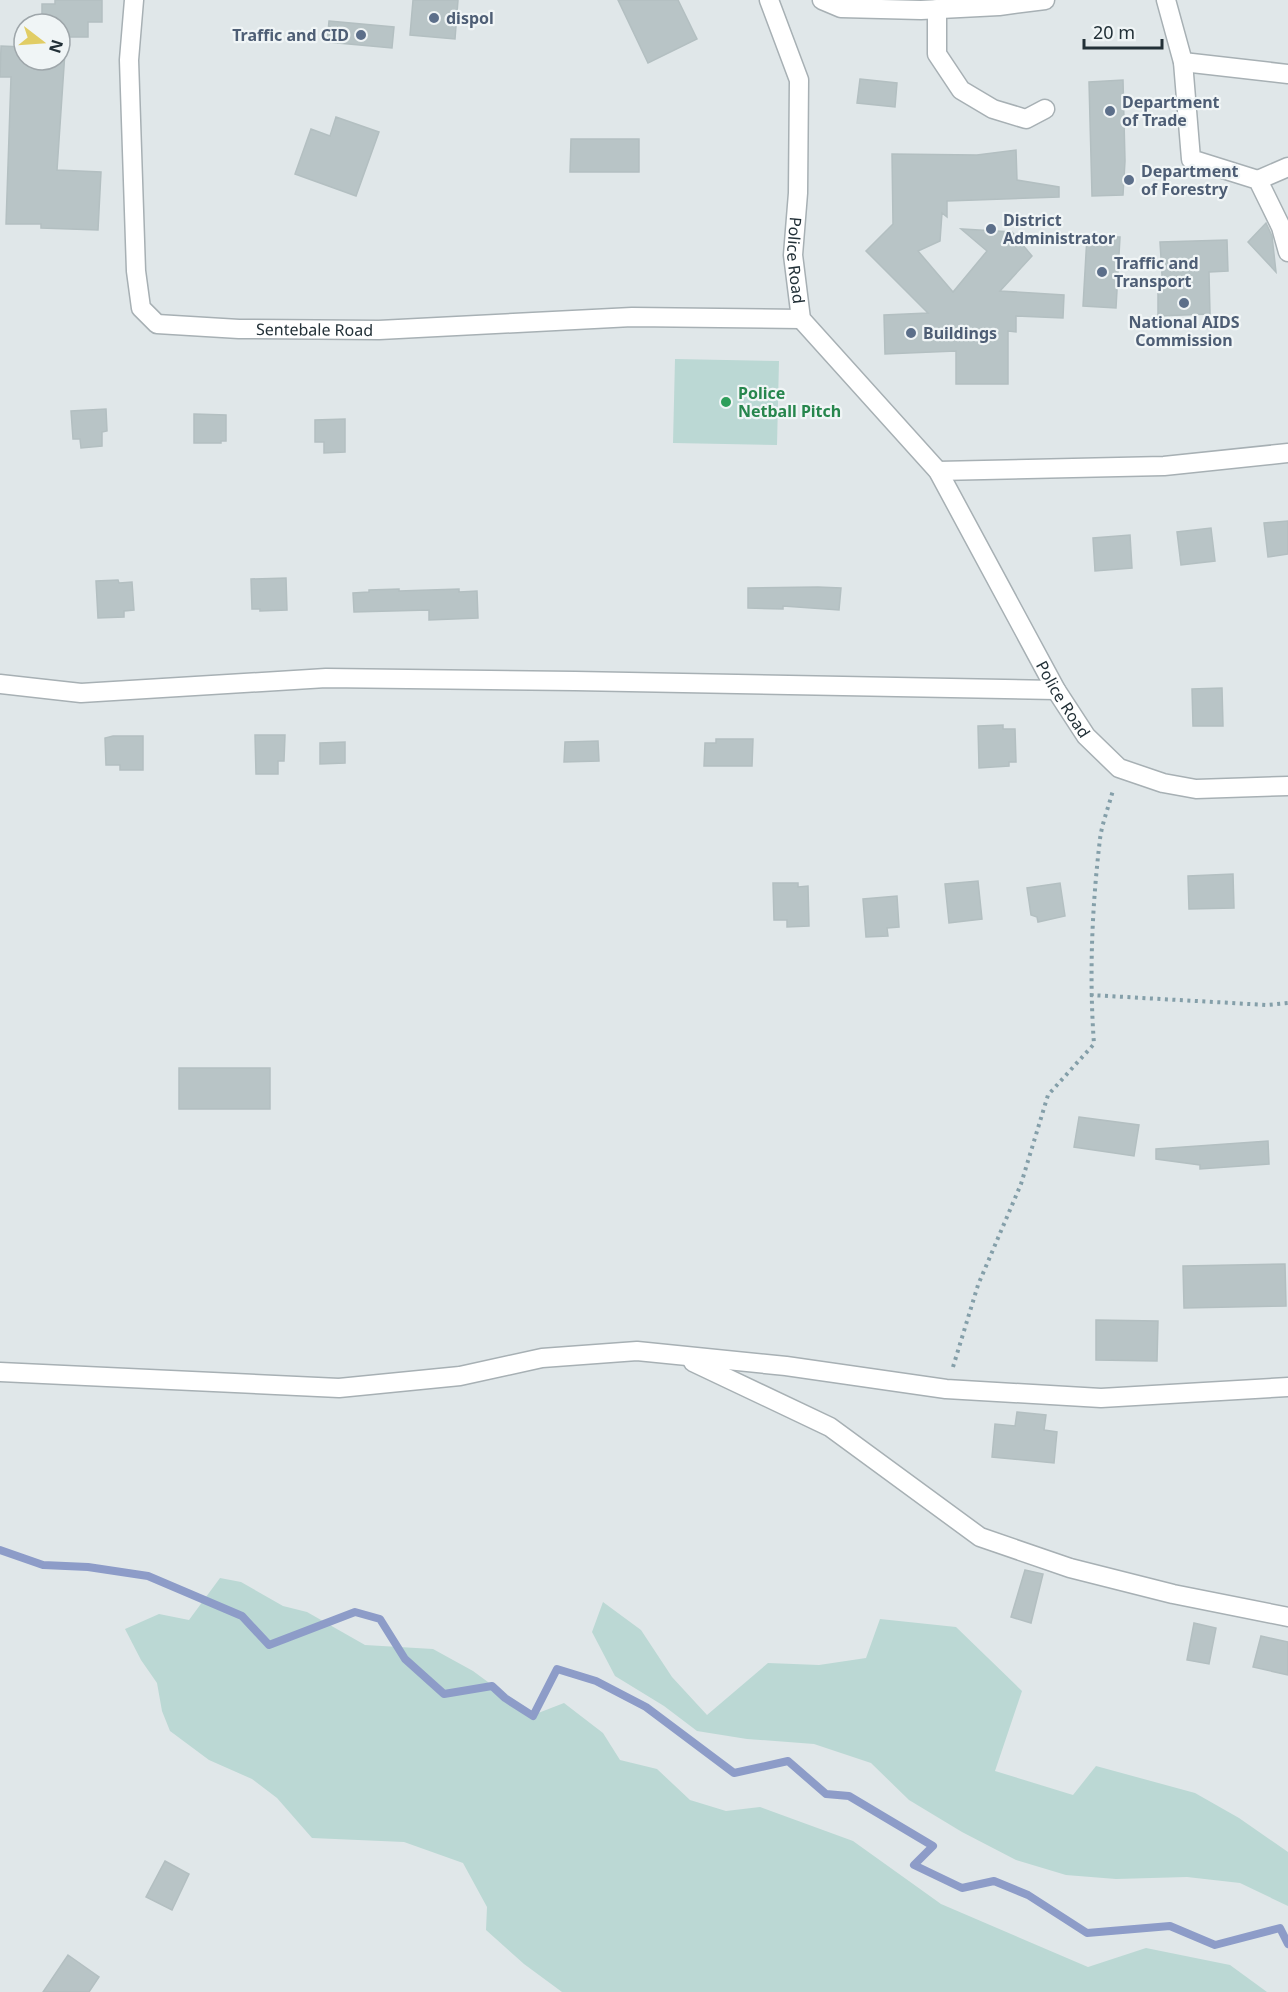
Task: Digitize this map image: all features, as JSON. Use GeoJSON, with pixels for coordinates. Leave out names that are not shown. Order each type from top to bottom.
{"type":"FeatureCollection","features":[{"type":"Feature","properties":{"kind":"street","name":"Sentebale Road"},"geometry":{"type":"LineString","coordinates":[[134,0],[129,60],[136,272],[141,308],[157,324],[239,329],[379,330],[632,317],[801,319]]}},
{"type":"Feature","properties":{"kind":"street","name":"Police Road"},"geometry":{"type":"LineString","coordinates":[[768,0],[798,81],[798,193],[793,255],[801,319],[938,471],[1056,690],[1086,736],[1119,768],[1163,783],[1196,789],[1288,786]]}},
{"type":"Feature","properties":{"kind":"street"},"geometry":{"type":"LineString","coordinates":[[822,0],[841,8],[937,9],[999,6],[1045,0]]}},
{"type":"Feature","properties":{"kind":"street"},"geometry":{"type":"LineString","coordinates":[[1166,0],[1183,62],[1191,159],[1258,180],[1288,167]]}},
{"type":"Feature","properties":{"kind":"street"},"geometry":{"type":"LineString","coordinates":[[937,9],[937,54],[961,90],[993,109],[1026,118],[1045,109]]}},
{"type":"Feature","properties":{"kind":"street"},"geometry":{"type":"LineString","coordinates":[[1183,62],[1288,74]]}},
{"type":"Feature","properties":{"kind":"street"},"geometry":{"type":"LineString","coordinates":[[1258,180],[1281,227],[1288,252]]}},
{"type":"Feature","properties":{"kind":"street"},"geometry":{"type":"LineString","coordinates":[[938,471],[1164,466],[1288,453]]}},
{"type":"Feature","properties":{"kind":"street"},"geometry":{"type":"LineString","coordinates":[[0,684],[81,693],[326,678],[1056,690]]}},
{"type":"Feature","properties":{"kind":"street"},"geometry":{"type":"LineString","coordinates":[[0,1372],[339,1388],[460,1376],[542,1358],[637,1351],[786,1366],[946,1389],[1101,1398],[1288,1387]]}},
{"type":"Feature","properties":{"kind":"street"},"geometry":{"type":"LineString","coordinates":[[681,1356],[830,1427],[980,1537],[1070,1568],[1173,1594],[1288,1617]]}},
{"type":"Feature","properties":{"kind":"path"},"geometry":{"type":"LineString","coordinates":[[946,1389],[978,1285],[1021,1184],[1048,1095],[1094,1044],[1090,995],[1100,837],[1119,768]]}},
{"type":"Feature","properties":{"kind":"path"},"geometry":{"type":"LineString","coordinates":[[1090,995],[1268,1005],[1288,1003]]}},
{"type":"Feature","properties":{"kind":"green space","name":"Police Netball Pitch"},"geometry":{"type":"Polygon","coordinates":[[[675,359],[779,361],[777,445],[673,443],[675,359]]]}},
{"type":"Feature","properties":{"kind":"green space"},"geometry":{"type":"Polygon","coordinates":[[[220,1578],[241,1582],[283,1606],[307,1612],[365,1645],[433,1649],[473,1671],[533,1715],[564,1703],[603,1733],[620,1760],[657,1769],[690,1800],[726,1811],[760,1807],[853,1841],[941,1904],[1088,1967],[1146,1948],[1230,1965],[1267,1992],[562,1992],[524,1964],[486,1930],[487,1907],[463,1863],[404,1842],[312,1838],[277,1798],[252,1779],[209,1760],[170,1731],[162,1711],[157,1683],[141,1660],[125,1629],[159,1614],[189,1620],[220,1578]]]}},
{"type":"Feature","properties":{"kind":"green space"},"geometry":{"type":"Polygon","coordinates":[[[603,1602],[641,1630],[672,1677],[707,1715],[768,1663],[819,1665],[866,1658],[880,1619],[956,1627],[1022,1691],[995,1771],[1073,1795],[1096,1766],[1195,1793],[1239,1818],[1288,1852],[1288,1906],[1240,1883],[1187,1877],[1116,1879],[1066,1875],[1016,1860],[962,1832],[909,1800],[871,1763],[814,1744],[747,1739],[697,1731],[664,1706],[615,1676],[592,1632],[603,1602]]]}},
{"type":"Feature","properties":{"kind":"building"},"geometry":{"type":"Polygon","coordinates":[[[55,0],[102,0],[102,22],[88,22],[88,37],[72,37],[72,12],[42,12],[42,4],[55,4],[55,0]]]}},
{"type":"Feature","properties":{"kind":"building","name":"dispol"},"geometry":{"type":"Polygon","coordinates":[[[413,0],[458,0],[455,39],[410,35],[413,0]]]}},
{"type":"Feature","properties":{"kind":"building"},"geometry":{"type":"Polygon","coordinates":[[[618,0],[678,0],[697,39],[648,63],[618,0]]]}},
{"type":"Feature","properties":{"kind":"building","name":"Traffic and CID"},"geometry":{"type":"Polygon","coordinates":[[[329,21],[394,27],[392,48],[327,42],[329,21]]]}},
{"type":"Feature","properties":{"kind":"building"},"geometry":{"type":"Polygon","coordinates":[[[1,46],[12,46],[12,72],[64,72],[57,170],[101,172],[98,230],[41,228],[41,224],[6,224],[11,77],[0,77],[1,46]]]}},
{"type":"Feature","properties":{"kind":"building"},"geometry":{"type":"Polygon","coordinates":[[[860,79],[897,83],[895,107],[857,103],[860,79]]]}},
{"type":"Feature","properties":{"kind":"building"},"geometry":{"type":"Polygon","coordinates":[[[1123,80],[1125,161],[1123,195],[1092,196],[1089,82],[1123,80]]]}},
{"type":"Feature","properties":{"kind":"building"},"geometry":{"type":"Polygon","coordinates":[[[336,117],[379,132],[356,196],[295,174],[311,129],[330,136],[336,117]]]}},
{"type":"Feature","properties":{"kind":"building"},"geometry":{"type":"Polygon","coordinates":[[[571,139],[639,139],[639,172],[570,172],[571,139]]]}},
{"type":"Feature","properties":{"kind":"building"},"geometry":{"type":"Polygon","coordinates":[[[1016,150],[1017,180],[1059,187],[1059,197],[947,201],[947,217],[942,213],[940,241],[918,251],[953,292],[987,251],[961,229],[1012,232],[1032,256],[1000,291],[1064,295],[1063,318],[1016,316],[1016,332],[1008,331],[1008,384],[956,384],[956,351],[885,354],[884,315],[928,313],[866,251],[893,224],[892,154],[977,155],[1016,150]]]}},
{"type":"Feature","properties":{"kind":"building"},"geometry":{"type":"Polygon","coordinates":[[[1266,223],[1272,236],[1276,272],[1248,242],[1266,223]]]}},
{"type":"Feature","properties":{"kind":"building","name":"Traffic and Transport"},"geometry":{"type":"Polygon","coordinates":[[[1087,236],[1120,237],[1116,308],[1083,306],[1087,236]]]}},
{"type":"Feature","properties":{"kind":"building"},"geometry":{"type":"Polygon","coordinates":[[[1227,240],[1228,271],[1209,272],[1210,314],[1158,316],[1158,291],[1163,291],[1160,242],[1227,240]]]}},
{"type":"Feature","properties":{"kind":"building"},"geometry":{"type":"Polygon","coordinates":[[[106,409],[107,431],[102,432],[102,446],[81,448],[80,439],[73,439],[71,411],[106,409]]]}},
{"type":"Feature","properties":{"kind":"building"},"geometry":{"type":"Polygon","coordinates":[[[194,414],[226,415],[226,441],[194,443],[194,414]]]}},
{"type":"Feature","properties":{"kind":"building"},"geometry":{"type":"Polygon","coordinates":[[[345,419],[345,452],[324,453],[324,442],[315,442],[315,420],[345,419]]]}},
{"type":"Feature","properties":{"kind":"building"},"geometry":{"type":"Polygon","coordinates":[[[1288,521],[1288,554],[1268,557],[1264,523],[1288,521]]]}},
{"type":"Feature","properties":{"kind":"building"},"geometry":{"type":"Polygon","coordinates":[[[1211,528],[1215,561],[1181,565],[1177,532],[1211,528]]]}},
{"type":"Feature","properties":{"kind":"building"},"geometry":{"type":"Polygon","coordinates":[[[1130,535],[1132,568],[1095,571],[1093,538],[1130,535]]]}},
{"type":"Feature","properties":{"kind":"building"},"geometry":{"type":"Polygon","coordinates":[[[286,578],[287,610],[252,609],[251,579],[286,578]]]}},
{"type":"Feature","properties":{"kind":"building"},"geometry":{"type":"Polygon","coordinates":[[[118,580],[119,583],[132,582],[134,610],[124,611],[124,617],[98,618],[96,581],[118,580]]]}},
{"type":"Feature","properties":{"kind":"building"},"geometry":{"type":"Polygon","coordinates":[[[748,588],[841,588],[839,610],[783,606],[783,609],[748,608],[748,588]]]}},
{"type":"Feature","properties":{"kind":"building"},"geometry":{"type":"Polygon","coordinates":[[[399,589],[399,591],[459,589],[459,592],[477,591],[478,618],[429,620],[429,610],[354,612],[353,593],[399,589]]]}},
{"type":"Feature","properties":{"kind":"building"},"geometry":{"type":"Polygon","coordinates":[[[1222,688],[1223,726],[1193,726],[1192,689],[1222,688]]]}},
{"type":"Feature","properties":{"kind":"building"},"geometry":{"type":"Polygon","coordinates":[[[1003,725],[1003,729],[1015,729],[1016,762],[1009,762],[1009,766],[979,768],[978,726],[1003,725]]]}},
{"type":"Feature","properties":{"kind":"building"},"geometry":{"type":"Polygon","coordinates":[[[255,735],[285,735],[284,761],[278,761],[278,774],[256,774],[255,735]]]}},
{"type":"Feature","properties":{"kind":"building"},"geometry":{"type":"Polygon","coordinates":[[[143,736],[143,770],[120,770],[120,765],[106,765],[105,738],[143,736]]]}},
{"type":"Feature","properties":{"kind":"building"},"geometry":{"type":"Polygon","coordinates":[[[716,739],[753,739],[752,766],[704,766],[705,743],[716,743],[716,739]]]}},
{"type":"Feature","properties":{"kind":"building"},"geometry":{"type":"Polygon","coordinates":[[[598,741],[599,761],[564,762],[565,742],[598,741]]]}},
{"type":"Feature","properties":{"kind":"building"},"geometry":{"type":"Polygon","coordinates":[[[345,742],[345,763],[320,764],[320,743],[345,742]]]}},
{"type":"Feature","properties":{"kind":"building"},"geometry":{"type":"Polygon","coordinates":[[[1233,874],[1234,908],[1189,909],[1188,876],[1233,874]]]}},
{"type":"Feature","properties":{"kind":"building"},"geometry":{"type":"Polygon","coordinates":[[[978,881],[982,919],[949,923],[945,884],[978,881]]]}},
{"type":"Feature","properties":{"kind":"building"},"geometry":{"type":"Polygon","coordinates":[[[773,883],[798,883],[798,887],[808,886],[809,926],[787,927],[787,920],[774,920],[773,883]]]}},
{"type":"Feature","properties":{"kind":"building"},"geometry":{"type":"Polygon","coordinates":[[[1060,883],[1065,916],[1038,922],[1037,917],[1031,915],[1027,888],[1060,883]]]}},
{"type":"Feature","properties":{"kind":"building"},"geometry":{"type":"Polygon","coordinates":[[[897,896],[899,927],[887,928],[888,936],[866,937],[863,899],[897,896]]]}},
{"type":"Feature","properties":{"kind":"building"},"geometry":{"type":"Polygon","coordinates":[[[179,1068],[270,1068],[270,1109],[179,1109],[179,1068]]]}},
{"type":"Feature","properties":{"kind":"building"},"geometry":{"type":"Polygon","coordinates":[[[1079,1117],[1139,1125],[1134,1156],[1074,1147],[1079,1117]]]}},
{"type":"Feature","properties":{"kind":"building"},"geometry":{"type":"Polygon","coordinates":[[[1268,1141],[1269,1164],[1200,1169],[1200,1165],[1156,1159],[1156,1149],[1268,1141]]]}},
{"type":"Feature","properties":{"kind":"building"},"geometry":{"type":"Polygon","coordinates":[[[1285,1264],[1286,1306],[1184,1308],[1183,1266],[1285,1264]]]}},
{"type":"Feature","properties":{"kind":"building"},"geometry":{"type":"Polygon","coordinates":[[[1096,1320],[1158,1321],[1157,1361],[1096,1360],[1096,1320]]]}},
{"type":"Feature","properties":{"kind":"building"},"geometry":{"type":"Polygon","coordinates":[[[1017,1412],[1046,1415],[1044,1430],[1057,1432],[1054,1463],[992,1457],[995,1424],[1015,1426],[1017,1412]]]}},
{"type":"Feature","properties":{"kind":"building"},"geometry":{"type":"Polygon","coordinates":[[[1025,1570],[1043,1574],[1031,1623],[1011,1617],[1025,1570]]]}},
{"type":"Feature","properties":{"kind":"building"},"geometry":{"type":"Polygon","coordinates":[[[1194,1623],[1216,1628],[1209,1664],[1187,1660],[1194,1623]]]}},
{"type":"Feature","properties":{"kind":"building"},"geometry":{"type":"Polygon","coordinates":[[[1261,1636],[1288,1642],[1288,1675],[1253,1667],[1261,1636]]]}},
{"type":"Feature","properties":{"kind":"building"},"geometry":{"type":"Polygon","coordinates":[[[165,1861],[189,1874],[172,1910],[146,1897],[165,1861]]]}},
{"type":"Feature","properties":{"kind":"building"},"geometry":{"type":"Polygon","coordinates":[[[68,1955],[99,1977],[89,1992],[43,1992],[68,1955]]]}},
{"type":"Feature","properties":{"kind":"waterway"},"geometry":{"type":"LineString","coordinates":[[0,1550],[43,1565],[88,1567],[148,1576],[242,1616],[269,1645],[355,1612],[380,1619],[405,1659],[444,1694],[492,1686],[505,1698],[533,1716],[557,1669],[596,1681],[646,1707],[734,1773],[788,1761],[826,1794],[849,1796],[933,1846],[914,1865],[962,1888],[994,1881],[1028,1895],[1087,1933],[1170,1926],[1215,1945],[1280,1928],[1288,1944]]}},
{"type":"Feature","properties":{"kind":"place","name":"dispol"},"geometry":{"type":"Point","coordinates":[434,18]}},
{"type":"Feature","properties":{"kind":"place","name":"Traffic and CID"},"geometry":{"type":"Point","coordinates":[361,35]}},
{"type":"Feature","properties":{"kind":"place","name":"Department of Trade"},"geometry":{"type":"Point","coordinates":[1110,111]}},
{"type":"Feature","properties":{"kind":"place","name":"Department of Forestry"},"geometry":{"type":"Point","coordinates":[1129,180]}},
{"type":"Feature","properties":{"kind":"place","name":"District Administrator"},"geometry":{"type":"Point","coordinates":[991,229]}},
{"type":"Feature","properties":{"kind":"place","name":"Traffic and Transport"},"geometry":{"type":"Point","coordinates":[1102,272]}},
{"type":"Feature","properties":{"kind":"place","name":"National AIDS Commission"},"geometry":{"type":"Point","coordinates":[1184,303]}},
{"type":"Feature","properties":{"kind":"place","name":"Buildings"},"geometry":{"type":"Point","coordinates":[911,333]}},
{"type":"Feature","properties":{"kind":"place","name":"Police Netball Pitch"},"geometry":{"type":"Point","coordinates":[726,402]}}]}
